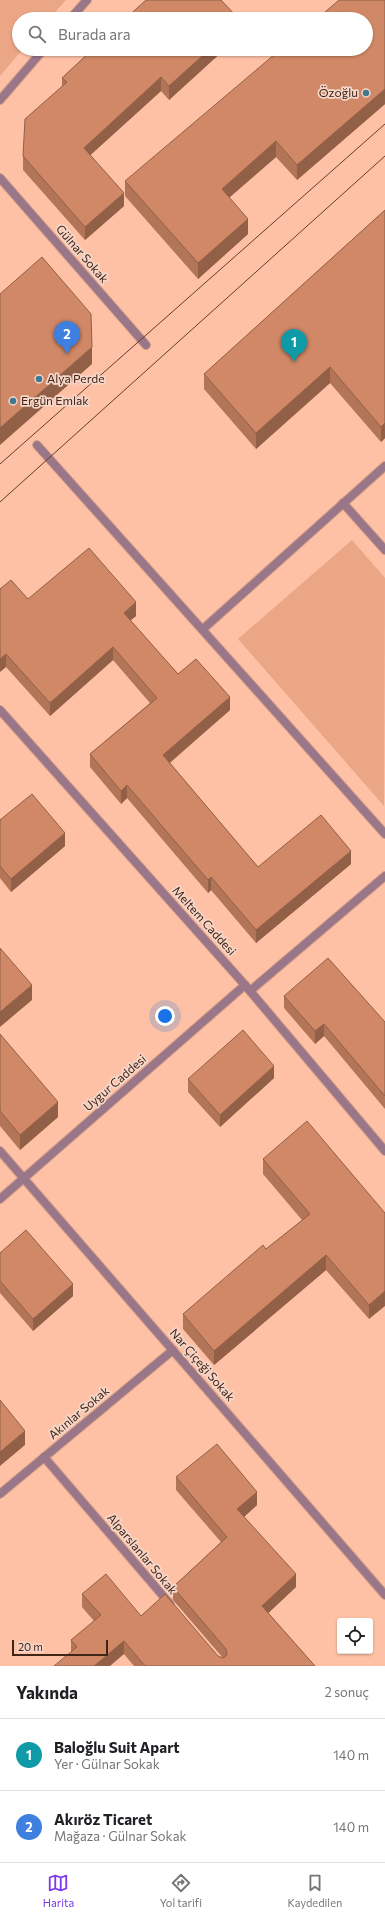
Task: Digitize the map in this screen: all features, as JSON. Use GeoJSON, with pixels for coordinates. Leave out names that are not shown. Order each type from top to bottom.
{"type":"FeatureCollection","features":[{"type":"Feature","properties":{"kind":"street"},"geometry":{"type":"LineString","coordinates":[[76,12],[87,0]]}},
{"type":"Feature","properties":{"kind":"street"},"geometry":{"type":"LineString","coordinates":[[0,100],[38,56]]}},
{"type":"Feature","properties":{"kind":"street","name":"Gülnar Sokak"},"geometry":{"type":"LineString","coordinates":[[0,178],[146,346]]}},
{"type":"Feature","properties":{"kind":"street"},"geometry":{"type":"LineString","coordinates":[[37,444],[385,834]]}},
{"type":"Feature","properties":{"kind":"street"},"geometry":{"type":"LineString","coordinates":[[203,629],[385,466]]}},
{"type":"Feature","properties":{"kind":"street"},"geometry":{"type":"LineString","coordinates":[[343,503],[385,550]]}},
{"type":"Feature","properties":{"kind":"street","name":"Meltem Caddesi"},"geometry":{"type":"LineString","coordinates":[[0,710],[248,988],[385,1151]]}},
{"type":"Feature","properties":{"kind":"street","name":"Uygur Caddesi"},"geometry":{"type":"LineString","coordinates":[[0,1199],[248,988],[385,876]]}},
{"type":"Feature","properties":{"kind":"street","name":"Nar Çiçeği Sokak"},"geometry":{"type":"LineString","coordinates":[[0,1151],[385,1595]]}},
{"type":"Feature","properties":{"kind":"street","name":"Akınlar Sokak"},"geometry":{"type":"LineString","coordinates":[[0,1494],[173,1350]]}},
{"type":"Feature","properties":{"kind":"street","name":"Alparslanlar Sokak"},"geometry":{"type":"LineString","coordinates":[[44,1457],[176,1612]]}},
{"type":"Feature","properties":{"kind":"shaded area"},"geometry":{"type":"Polygon","coordinates":[[[0,0],[66,0],[55,12],[12,12],[12,56],[17,56],[0,76],[0,0]]]}},
{"type":"Feature","properties":{"kind":"shaded area"},"geometry":{"type":"Polygon","coordinates":[[[352,540],[385,578],[384,806],[238,639],[352,540]]]}},
{"type":"Feature","properties":{"kind":"building"},"geometry":{"type":"Polygon","coordinates":[[[146,0],[221,0],[232,12],[133,12],[146,0]]]}},
{"type":"Feature","properties":{"kind":"building"},"geometry":{"type":"Polygon","coordinates":[[[339,0],[385,0],[385,89],[297,165],[276,141],[222,189],[248,219],[198,263],[125,181],[273,56],[373,56],[373,12],[325,12],[339,0]]]}},
{"type":"Feature","properties":{"kind":"building"},"geometry":{"type":"Polygon","coordinates":[[[86,56],[202,56],[169,86],[161,77],[84,148],[124,193],[85,227],[23,156],[25,119],[67,82],[62,78],[86,56]]]}},
{"type":"Feature","properties":{"kind":"building"},"geometry":{"type":"Polygon","coordinates":[[[385,210],[385,423],[381,427],[330,367],[256,433],[204,374],[385,210]]]}},
{"type":"Feature","properties":{"kind":"building"},"geometry":{"type":"Polygon","coordinates":[[[42,257],[91,314],[92,347],[0,428],[0,294],[42,257]]]}},
{"type":"Feature","properties":{"kind":"building"},"geometry":{"type":"Polygon","coordinates":[[[89,548],[136,602],[124,613],[178,674],[196,659],[230,697],[163,755],[258,867],[321,815],[351,851],[256,930],[211,877],[208,880],[127,785],[121,791],[90,754],[157,698],[113,647],[50,703],[6,654],[0,659],[0,589],[11,580],[28,599],[89,548]]]}},
{"type":"Feature","properties":{"kind":"building"},"geometry":{"type":"Polygon","coordinates":[[[32,794],[65,833],[11,879],[0,866],[0,820],[32,794]]]}},
{"type":"Feature","properties":{"kind":"building"},"geometry":{"type":"Polygon","coordinates":[[[0,948],[32,985],[0,1012],[0,948]]]}},
{"type":"Feature","properties":{"kind":"building"},"geometry":{"type":"Polygon","coordinates":[[[328,958],[385,1022],[385,1096],[324,1024],[315,1031],[284,996],[328,958]]]}},
{"type":"Feature","properties":{"kind":"building"},"geometry":{"type":"Polygon","coordinates":[[[243,1030],[274,1066],[220,1115],[188,1079],[243,1030]]]}},
{"type":"Feature","properties":{"kind":"building"},"geometry":{"type":"Polygon","coordinates":[[[0,1034],[58,1102],[20,1135],[0,1111],[0,1034]]]}},
{"type":"Feature","properties":{"kind":"building"},"geometry":{"type":"Polygon","coordinates":[[[307,1121],[385,1213],[385,1291],[369,1305],[326,1255],[214,1351],[183,1314],[263,1245],[266,1249],[310,1214],[263,1159],[307,1121]]]}},
{"type":"Feature","properties":{"kind":"building"},"geometry":{"type":"Polygon","coordinates":[[[26,1230],[73,1284],[33,1319],[0,1281],[0,1253],[26,1230]]]}},
{"type":"Feature","properties":{"kind":"building"},"geometry":{"type":"Polygon","coordinates":[[[0,1400],[25,1431],[0,1452],[0,1400]]]}},
{"type":"Feature","properties":{"kind":"building"},"geometry":{"type":"Polygon","coordinates":[[[217,1444],[257,1492],[237,1509],[296,1574],[262,1606],[315,1666],[145,1666],[124,1641],[94,1666],[54,1666],[77,1647],[71,1640],[101,1615],[82,1594],[106,1574],[141,1616],[165,1594],[218,1656],[223,1658],[227,1655],[226,1649],[173,1587],[227,1537],[176,1477],[217,1444]]]}},
{"type":"Feature","properties":{"kind":"tram line"},"geometry":{"type":"LineString","coordinates":[[0,464],[385,124]]}},
{"type":"Feature","properties":{"kind":"tram line"},"geometry":{"type":"LineString","coordinates":[[0,502],[385,156]]}},
{"type":"Feature","properties":{"kind":"place","name":"Özoğlu"},"geometry":{"type":"Point","coordinates":[366,93]}},
{"type":"Feature","properties":{"kind":"place","name":"Akıröz Ticaret"},"geometry":{"type":"Point","coordinates":[67,354]}},
{"type":"Feature","properties":{"kind":"place","name":"Baloğlu Suit Apart"},"geometry":{"type":"Point","coordinates":[294,362]}},
{"type":"Feature","properties":{"kind":"place","name":"Alya Perde"},"geometry":{"type":"Point","coordinates":[39,379]}},
{"type":"Feature","properties":{"kind":"place","name":"Ergün Emlak"},"geometry":{"type":"Point","coordinates":[13,401]}}]}
